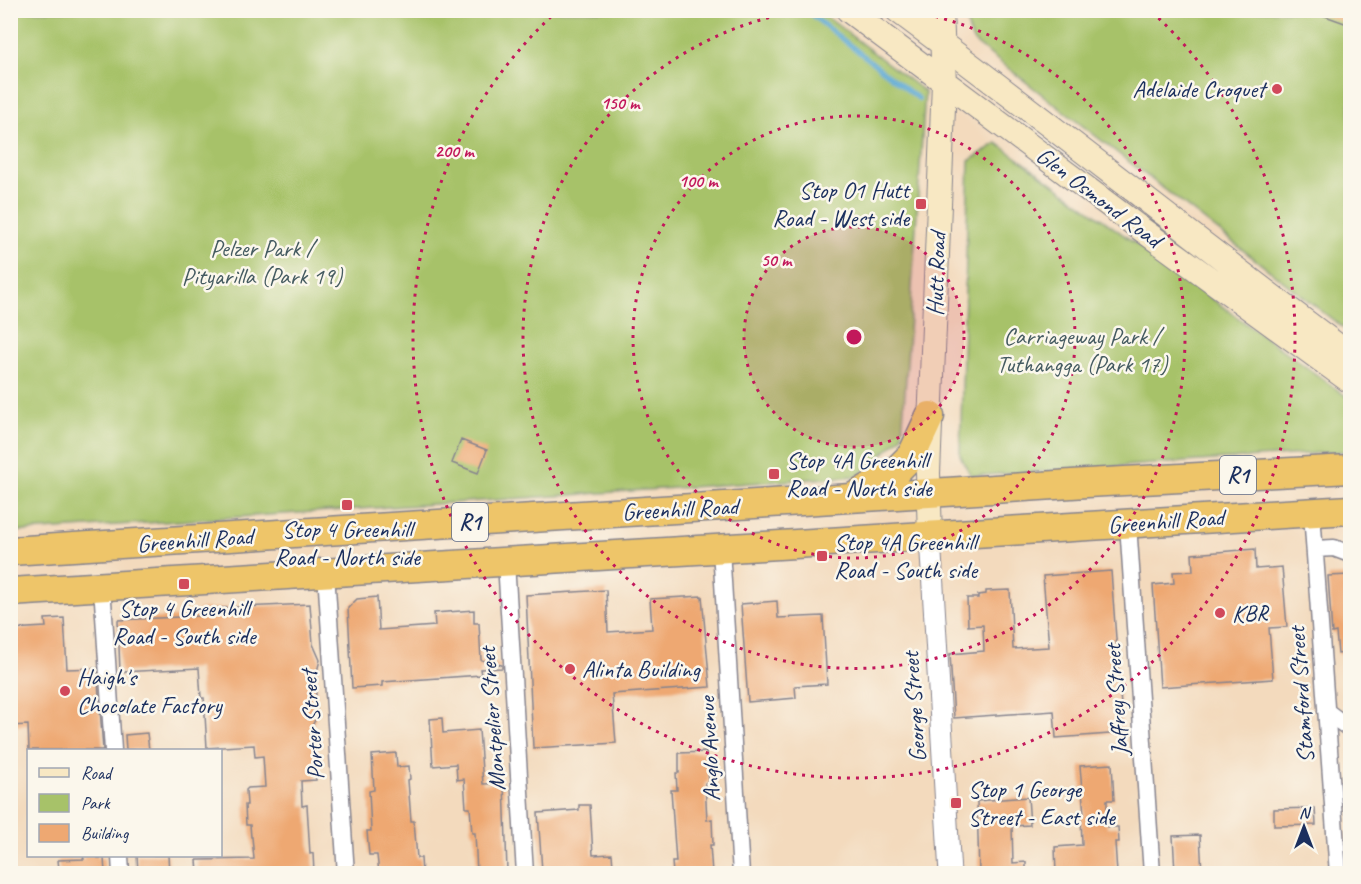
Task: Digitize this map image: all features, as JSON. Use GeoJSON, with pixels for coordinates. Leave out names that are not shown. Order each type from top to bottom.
{"type":"FeatureCollection","features":[{"type":"Feature","properties":{"kind":"highway"},"geometry":{"type":"LineString","coordinates":[[851,499],[894,473],[912,456],[930,416]]}},
{"type":"Feature","properties":{"kind":"highway","name":"Greenhill Road"},"geometry":{"type":"LineString","coordinates":[[10,551],[1350,469]]}},
{"type":"Feature","properties":{"kind":"highway"},"geometry":{"type":"LineString","coordinates":[[1125,481],[1128,524]]}},
{"type":"Feature","properties":{"kind":"highway"},"geometry":{"type":"LineString","coordinates":[[799,502],[810,524],[809,544]]}},
{"type":"Feature","properties":{"kind":"highway","name":"Greenhill Road"},"geometry":{"type":"LineString","coordinates":[[10,592],[1350,510]]}},
{"type":"Feature","properties":{"kind":"highway"},"geometry":{"type":"LineString","coordinates":[[452,523],[464,543],[457,565]]}},
{"type":"Feature","properties":{"kind":"highway"},"geometry":{"type":"LineString","coordinates":[[211,538],[206,550],[208,556],[214,565],[233,578]]}},
{"type":"Feature","properties":{"kind":"highway"},"geometry":{"type":"LineString","coordinates":[[141,543],[159,549],[173,558],[175,562],[172,572],[165,582]]}},
{"type":"Feature","properties":{"kind":"main road","name":"Glen Osmond Road"},"geometry":{"type":"LineString","coordinates":[[848,10],[1350,381]]}},
{"type":"Feature","properties":{"kind":"main road","name":"Glen Osmond Road"},"geometry":{"type":"LineString","coordinates":[[897,10],[1350,355]]}},
{"type":"Feature","properties":{"kind":"main road","name":"Hutt Road"},"geometry":{"type":"LineString","coordinates":[[930,537],[927,494],[944,83],[941,10]]}},
{"type":"Feature","properties":{"kind":"street","name":"Stamford Street"},"geometry":{"type":"LineString","coordinates":[[1312,513],[1338,873]]}},
{"type":"Feature","properties":{"kind":"street","name":"Jaffrey Street"},"geometry":{"type":"LineString","coordinates":[[1128,524],[1152,873]]}},
{"type":"Feature","properties":{"kind":"street","name":"George Street"},"geometry":{"type":"LineString","coordinates":[[930,537],[950,873]]}},
{"type":"Feature","properties":{"kind":"street"},"geometry":{"type":"LineString","coordinates":[[1315,549],[1334,548],[1350,554]]}},
{"type":"Feature","properties":{"kind":"street","name":"Anglo Avenue"},"geometry":{"type":"LineString","coordinates":[[721,549],[741,873]]}},
{"type":"Feature","properties":{"kind":"street","name":"Montpelier Street"},"geometry":{"type":"LineString","coordinates":[[506,562],[525,873]]}},
{"type":"Feature","properties":{"kind":"street","name":"Porter Street"},"geometry":{"type":"LineString","coordinates":[[326,573],[346,873]]}},
{"type":"Feature","properties":{"kind":"street"},"geometry":{"type":"LineString","coordinates":[[102,586],[113,749]]}},
{"type":"Feature","properties":{"kind":"street"},"geometry":{"type":"LineString","coordinates":[[1326,711],[1350,729]]}},
{"type":"Feature","properties":{"kind":"street"},"geometry":{"type":"LineString","coordinates":[[120,857],[121,873]]}},
{"type":"Feature","properties":{"kind":"green space","name":"Pelzer Park / Pityarilla (Park 19)"},"geometry":{"type":"Polygon","coordinates":[[[11,11],[819,11],[925,92],[902,437],[858,476],[11,532],[11,11]]]}},
{"type":"Feature","properties":{"kind":"green space"},"geometry":{"type":"Polygon","coordinates":[[[962,11],[1350,11],[1350,333],[973,41],[962,11]]]}},
{"type":"Feature","properties":{"kind":"green space","name":"Carriageway Park / Tuthangga (Park 17)"},"geometry":{"type":"Polygon","coordinates":[[[997,143],[1350,399],[1350,451],[971,476],[960,455],[969,161],[997,143]]]}},
{"type":"Feature","properties":{"kind":"building"},"geometry":{"type":"Polygon","coordinates":[[[1314,10],[1350,10],[1350,25],[1314,12],[1314,10]]]}},
{"type":"Feature","properties":{"kind":"building"},"geometry":{"type":"Polygon","coordinates":[[[461,440],[487,450],[478,473],[452,463],[461,440]]]}},
{"type":"Feature","properties":{"kind":"building","name":"KBR"},"geometry":{"type":"Polygon","coordinates":[[[1255,549],[1256,569],[1282,567],[1287,627],[1269,628],[1273,679],[1160,687],[1153,585],[1174,583],[1173,572],[1193,571],[1192,554],[1255,549]]]}},
{"type":"Feature","properties":{"kind":"building"},"geometry":{"type":"Polygon","coordinates":[[[1111,571],[1123,733],[1056,738],[1054,711],[954,718],[950,654],[984,651],[983,625],[968,626],[967,598],[978,598],[978,595],[986,594],[986,591],[1010,590],[1013,649],[1049,647],[1043,576],[1111,571]]]}},
{"type":"Feature","properties":{"kind":"building"},"geometry":{"type":"Polygon","coordinates":[[[1350,575],[1350,652],[1338,654],[1336,632],[1332,633],[1328,576],[1350,575]]]}},
{"type":"Feature","properties":{"kind":"building","name":"Alinta Building"},"geometry":{"type":"Polygon","coordinates":[[[606,590],[608,632],[652,629],[650,599],[702,596],[710,687],[612,694],[616,743],[533,748],[526,595],[606,590]]]}},
{"type":"Feature","properties":{"kind":"building"},"geometry":{"type":"Polygon","coordinates":[[[377,597],[379,630],[435,626],[434,613],[474,610],[474,623],[479,623],[481,660],[502,665],[502,668],[480,669],[481,675],[382,682],[382,686],[352,688],[348,608],[357,599],[377,597]]]}},
{"type":"Feature","properties":{"kind":"building"},"geometry":{"type":"Polygon","coordinates":[[[777,601],[778,618],[823,616],[827,684],[795,686],[796,698],[748,702],[741,604],[777,601]]]}},
{"type":"Feature","properties":{"kind":"building"},"geometry":{"type":"Polygon","coordinates":[[[310,604],[313,644],[320,660],[315,679],[317,716],[313,724],[316,780],[301,781],[302,806],[307,805],[310,854],[313,853],[314,873],[198,873],[197,860],[254,859],[250,825],[246,825],[246,790],[265,787],[263,756],[255,757],[254,745],[207,748],[204,698],[201,698],[199,668],[120,672],[118,620],[199,616],[199,609],[310,604]]]}},
{"type":"Feature","properties":{"kind":"building"},"geometry":{"type":"Polygon","coordinates":[[[64,618],[67,669],[97,668],[103,749],[29,749],[28,725],[10,726],[10,629],[46,627],[45,619],[64,618]]]}},
{"type":"Feature","properties":{"kind":"building"},"geometry":{"type":"Polygon","coordinates":[[[442,718],[443,733],[479,730],[483,784],[504,783],[506,873],[477,873],[475,833],[472,833],[470,808],[466,808],[464,779],[457,780],[456,764],[433,766],[430,719],[442,718]]]}},
{"type":"Feature","properties":{"kind":"building"},"geometry":{"type":"Polygon","coordinates":[[[147,733],[149,749],[126,749],[125,735],[147,733]]]}},
{"type":"Feature","properties":{"kind":"building"},"geometry":{"type":"Polygon","coordinates":[[[706,752],[709,782],[705,783],[707,820],[712,819],[713,845],[710,845],[712,873],[673,873],[672,862],[676,862],[671,790],[677,790],[676,773],[679,773],[679,753],[706,752]]]}},
{"type":"Feature","properties":{"kind":"building"},"geometry":{"type":"Polygon","coordinates":[[[396,753],[397,767],[409,766],[411,821],[414,821],[417,858],[421,858],[422,873],[379,873],[377,855],[369,855],[367,831],[371,831],[369,791],[374,790],[372,755],[396,753]]]}},
{"type":"Feature","properties":{"kind":"building"},"geometry":{"type":"Polygon","coordinates":[[[1112,764],[1114,800],[1107,800],[1107,827],[1118,827],[1119,842],[1115,842],[1117,873],[1056,873],[1055,847],[1082,845],[1081,815],[1084,815],[1080,766],[1112,764]]]}},
{"type":"Feature","properties":{"kind":"building"},"geometry":{"type":"Polygon","coordinates":[[[1028,797],[1030,825],[1012,826],[1013,863],[1026,862],[1026,873],[979,873],[977,801],[1028,797]]]}},
{"type":"Feature","properties":{"kind":"building"},"geometry":{"type":"Polygon","coordinates":[[[579,805],[590,805],[593,855],[612,854],[613,867],[601,867],[601,873],[547,873],[546,870],[542,871],[538,813],[579,810],[579,805]]]}},
{"type":"Feature","properties":{"kind":"building"},"geometry":{"type":"Polygon","coordinates":[[[1315,808],[1316,825],[1274,826],[1274,809],[1315,808]]]}},
{"type":"Feature","properties":{"kind":"building"},"geometry":{"type":"Polygon","coordinates":[[[1200,835],[1202,873],[1175,873],[1173,836],[1200,835]]]}},
{"type":"Feature","properties":{"kind":"building"},"geometry":{"type":"Polygon","coordinates":[[[84,857],[104,858],[105,873],[64,873],[59,869],[58,860],[84,859],[84,857]]]}},
{"type":"Feature","properties":{"kind":"building"},"geometry":{"type":"Polygon","coordinates":[[[137,857],[168,857],[169,873],[138,873],[137,857]]]}},
{"type":"Feature","properties":{"kind":"waterway"},"geometry":{"type":"LineString","coordinates":[[805,10],[919,99]]}},
{"type":"Feature","properties":{"kind":"place","name":"Adelaide Croquet"},"geometry":{"type":"Point","coordinates":[1277,89]}},
{"type":"Feature","properties":{"kind":"place","name":"Stop O1 Hutt Road - West side"},"geometry":{"type":"Point","coordinates":[921,204]}},
{"type":"Feature","properties":{"kind":"place","name":"Stop 4A Greenhill Road - North side"},"geometry":{"type":"Point","coordinates":[774,474]}},
{"type":"Feature","properties":{"kind":"place","name":"Stop 4 Greenhill Road - North side"},"geometry":{"type":"Point","coordinates":[347,505]}},
{"type":"Feature","properties":{"kind":"place","name":"Stop 4A Greenhill Road - South side"},"geometry":{"type":"Point","coordinates":[822,556]}},
{"type":"Feature","properties":{"kind":"place","name":"Stop 4 Greenhill Road - South side"},"geometry":{"type":"Point","coordinates":[184,584]}},
{"type":"Feature","properties":{"kind":"place","name":"KBR"},"geometry":{"type":"Point","coordinates":[1220,613]}},
{"type":"Feature","properties":{"kind":"place","name":"Alinta Building"},"geometry":{"type":"Point","coordinates":[570,669]}},
{"type":"Feature","properties":{"kind":"place","name":"Haigh's Chocolate Factory"},"geometry":{"type":"Point","coordinates":[65,691]}},
{"type":"Feature","properties":{"kind":"place","name":"Stop 1 George Street - East side"},"geometry":{"type":"Point","coordinates":[956,803]}}]}
